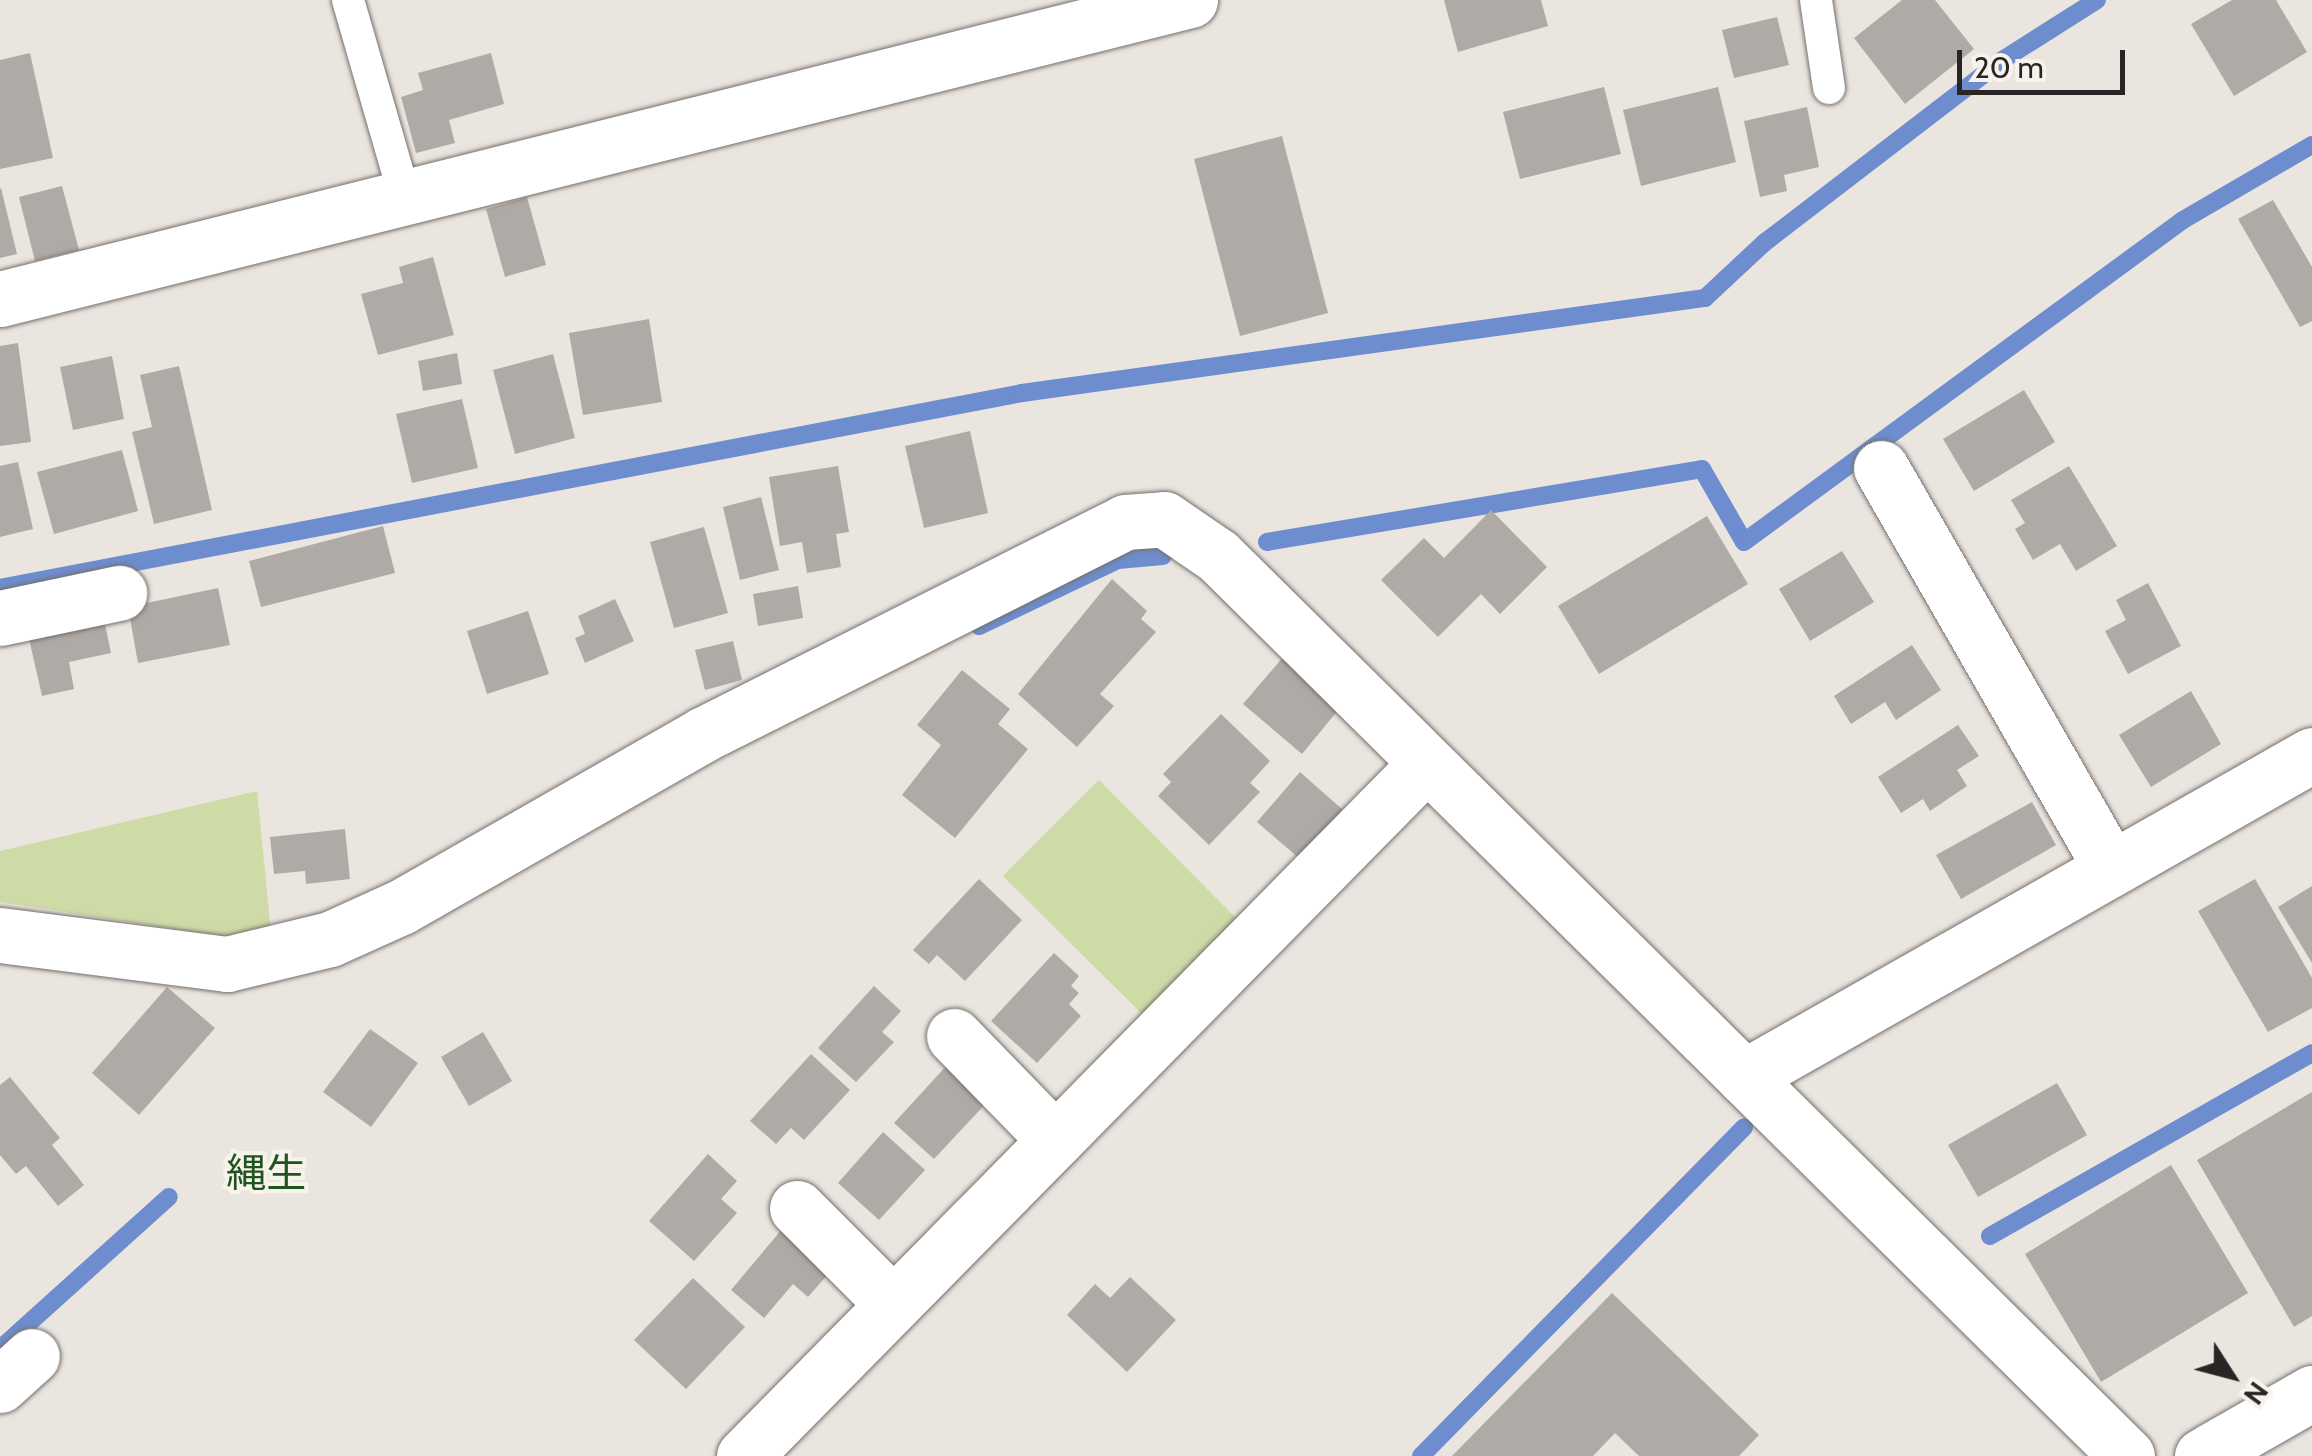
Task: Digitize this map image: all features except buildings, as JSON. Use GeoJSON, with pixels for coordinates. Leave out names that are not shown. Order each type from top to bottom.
{"type":"FeatureCollection","features":[{"type":"Feature","properties":{"kind":"street"},"geometry":{"type":"LineString","coordinates":[[0,298],[1190,0]]}},
{"type":"Feature","properties":{"kind":"street"},"geometry":{"type":"LineString","coordinates":[[1880,468],[2111,868]]}},
{"type":"Feature","properties":{"kind":"street"},"geometry":{"type":"LineString","coordinates":[[0,936],[228,964],[330,939],[402,907],[702,735],[1125,522],[1164,519],[1218,556],[1744,1077],[2111,1451]]}},
{"type":"Feature","properties":{"kind":"street"},"geometry":{"type":"LineString","coordinates":[[0,618],[119,593]]}},
{"type":"Feature","properties":{"kind":"street"},"geometry":{"type":"LineString","coordinates":[[1744,1077],[2312,755]]}},
{"type":"Feature","properties":{"kind":"street"},"geometry":{"type":"LineString","coordinates":[[744,1456],[1426,764]]}},
{"type":"Feature","properties":{"kind":"street"},"geometry":{"type":"LineString","coordinates":[[954,1036],[1054,1140]]}},
{"type":"Feature","properties":{"kind":"street"},"geometry":{"type":"LineString","coordinates":[[796,1208],[892,1303]]}},
{"type":"Feature","properties":{"kind":"street"},"geometry":{"type":"LineString","coordinates":[[2202,1456],[2312,1394]]}},
{"type":"Feature","properties":{"kind":"lane"},"geometry":{"type":"LineString","coordinates":[[348,0],[404,194]]}},
{"type":"Feature","properties":{"kind":"lane"},"geometry":{"type":"LineString","coordinates":[[1816,0],[1829,88]]}},
{"type":"Feature","properties":{"kind":"green space"},"geometry":{"type":"Polygon","coordinates":[[[1099,780],[1236,918],[1142,1014],[1003,876],[1099,780]]]}},
{"type":"Feature","properties":{"kind":"green space"},"geometry":{"type":"Polygon","coordinates":[[[257,791],[271,932],[226,937],[0,902],[0,851],[257,791]]]}},
{"type":"Feature","properties":{"kind":"waterway"},"geometry":{"type":"LineString","coordinates":[[0,588],[1022,393],[1705,298],[1764,243],[2004,59],[2097,0]]}},
{"type":"Feature","properties":{"kind":"waterway"},"geometry":{"type":"LineString","coordinates":[[1267,542],[1702,469],[1744,542],[2183,220],[2312,145]]}},
{"type":"Feature","properties":{"kind":"waterway"},"geometry":{"type":"LineString","coordinates":[[979,626],[1118,560],[1163,556]]}},
{"type":"Feature","properties":{"kind":"waterway"},"geometry":{"type":"LineString","coordinates":[[1990,1236],[2312,1053]]}},
{"type":"Feature","properties":{"kind":"waterway"},"geometry":{"type":"LineString","coordinates":[[1421,1456],[1744,1127]]}},
{"type":"Feature","properties":{"kind":"waterway"},"geometry":{"type":"LineString","coordinates":[[0,1349],[169,1197]]}},
{"type":"Feature","properties":{"kind":"district","name":"縄生"},"geometry":{"type":"Point","coordinates":[266,1173]}}]}
